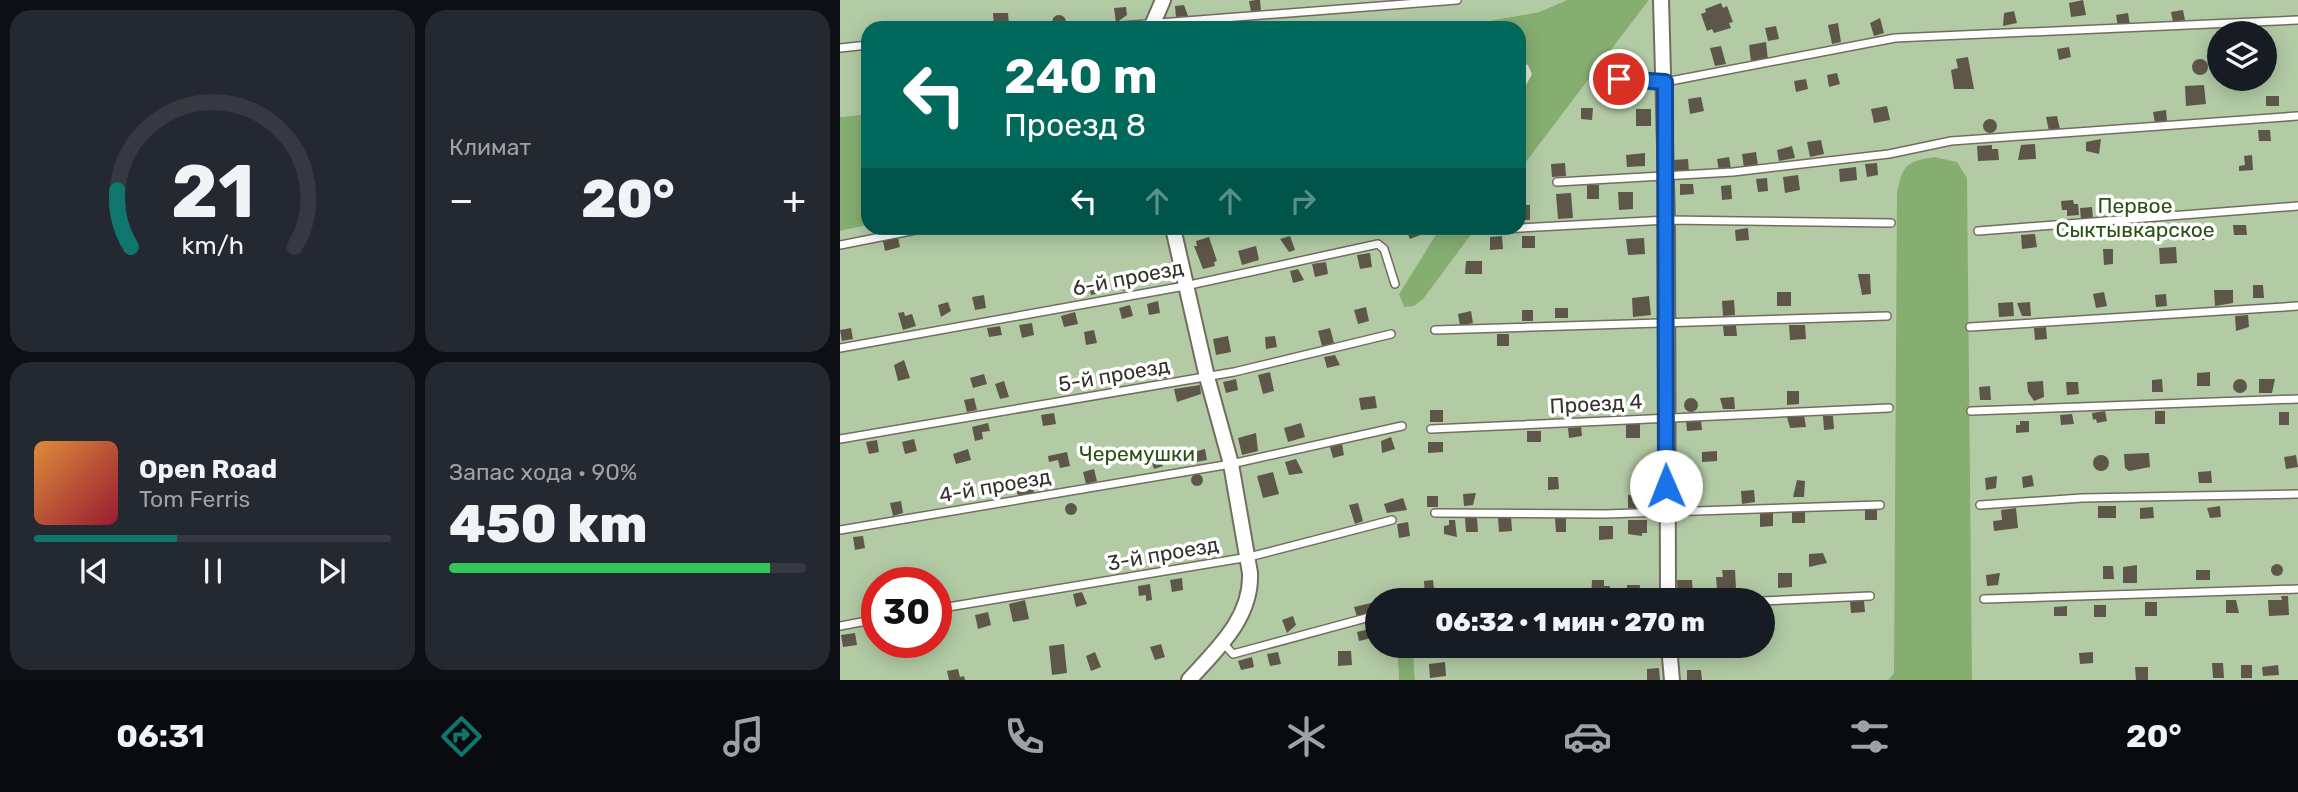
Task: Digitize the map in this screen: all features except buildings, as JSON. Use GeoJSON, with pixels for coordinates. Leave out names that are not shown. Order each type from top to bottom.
{"type":"FeatureCollection","features":[{"type":"Feature","properties":{"kind":"street"},"geometry":{"type":"LineString","coordinates":[[1153,21],[1163,0]]}},
{"type":"Feature","properties":{"kind":"street"},"geometry":{"type":"LineString","coordinates":[[1661,0],[1667,220],[1665,417],[1668,588]]}},
{"type":"Feature","properties":{"kind":"street"},"geometry":{"type":"LineString","coordinates":[[1174,235],[1207,377],[1231,464],[1249,557],[1251,589],[1223,643],[1189,680]]}},
{"type":"Feature","properties":{"kind":"street"},"geometry":{"type":"LineString","coordinates":[[1671,658],[1672,680]]}},
{"type":"Feature","properties":{"kind":"lane"},"geometry":{"type":"LineString","coordinates":[[1210,21],[1457,0]]}},
{"type":"Feature","properties":{"kind":"lane"},"geometry":{"type":"LineString","coordinates":[[1619,79],[1665,82],[1895,38],[2298,20]]}},
{"type":"Feature","properties":{"kind":"lane"},"geometry":{"type":"LineString","coordinates":[[840,48],[861,46]]}},
{"type":"Feature","properties":{"kind":"lane"},"geometry":{"type":"LineString","coordinates":[[1557,182],[1664,178],[1889,155],[1951,141],[2298,116]]}},
{"type":"Feature","properties":{"kind":"lane"},"geometry":{"type":"LineString","coordinates":[[1978,231],[2298,206]]}},
{"type":"Feature","properties":{"kind":"lane"},"geometry":{"type":"LineString","coordinates":[[1526,228],[1667,220],[1891,223]]}},
{"type":"Feature","properties":{"kind":"lane"},"geometry":{"type":"LineString","coordinates":[[840,246],[893,235]]}},
{"type":"Feature","properties":{"kind":"lane","name":"6-й проезд"},"geometry":{"type":"LineString","coordinates":[[840,348],[1185,286],[1378,244],[1384,249],[1395,284]]}},
{"type":"Feature","properties":{"kind":"lane"},"geometry":{"type":"LineString","coordinates":[[1970,327],[2298,306]]}},
{"type":"Feature","properties":{"kind":"lane"},"geometry":{"type":"LineString","coordinates":[[1435,330],[1887,316]]}},
{"type":"Feature","properties":{"kind":"lane","name":"5-й проезд"},"geometry":{"type":"LineString","coordinates":[[840,439],[1207,377],[1391,334]]}},
{"type":"Feature","properties":{"kind":"lane"},"geometry":{"type":"LineString","coordinates":[[1971,411],[2298,399]]}},
{"type":"Feature","properties":{"kind":"lane","name":"Проезд 4"},"geometry":{"type":"LineString","coordinates":[[1431,429],[1889,408]]}},
{"type":"Feature","properties":{"kind":"lane","name":"4-й проезд"},"geometry":{"type":"LineString","coordinates":[[840,530],[1231,464],[1402,426]]}},
{"type":"Feature","properties":{"kind":"lane"},"geometry":{"type":"LineString","coordinates":[[1980,505],[2082,498],[2298,494]]}},
{"type":"Feature","properties":{"kind":"lane"},"geometry":{"type":"LineString","coordinates":[[1435,513],[1605,514],[1666,509],[1880,505]]}},
{"type":"Feature","properties":{"kind":"lane","name":"3-й проезд"},"geometry":{"type":"LineString","coordinates":[[952,606],[1249,557],[1392,520]]}},
{"type":"Feature","properties":{"kind":"lane"},"geometry":{"type":"LineString","coordinates":[[1984,599],[2298,589]]}},
{"type":"Feature","properties":{"kind":"lane"},"geometry":{"type":"LineString","coordinates":[[1775,600],[1870,596]]}},
{"type":"Feature","properties":{"kind":"lane"},"geometry":{"type":"LineString","coordinates":[[1223,643],[1233,654],[1365,618]]}},
{"type":"Feature","properties":{"kind":"lane"},"geometry":{"type":"LineString","coordinates":[[840,626],[861,623]]}},
{"type":"Feature","properties":{"kind":"green space"},"geometry":{"type":"Polygon","coordinates":[[[840,0],[1567,0],[1539,12],[1489,21],[861,21],[861,115],[840,117],[840,0]]]}},
{"type":"Feature","properties":{"kind":"green space"},"geometry":{"type":"Polygon","coordinates":[[[1567,0],[1649,0],[1526,162],[1526,85],[1532,74],[1526,64],[1526,21],[1489,21],[1539,12],[1567,0]]]}},
{"type":"Feature","properties":{"kind":"green space"},"geometry":{"type":"Polygon","coordinates":[[[1649,0],[2298,0],[2298,680],[1972,680],[1970,677],[1894,673],[1888,680],[1415,680],[1414,658],[1775,658],[1775,588],[1365,588],[1365,658],[1398,658],[1399,680],[840,680],[840,231],[861,226],[861,235],[1436,235],[1399,294],[1424,298],[1471,235],[1526,235],[1526,162],[1649,0]]]}},
{"type":"Feature","properties":{"kind":"green space"},"geometry":{"type":"Polygon","coordinates":[[[861,115],[861,226],[840,231],[840,117],[861,115]]]}},
{"type":"Feature","properties":{"kind":"green space"},"geometry":{"type":"Polygon","coordinates":[[[1934,157],[1957,162],[1967,178],[1972,680],[1888,680],[1894,673],[1897,193],[1901,176],[1907,166],[1934,157]]]}},
{"type":"Feature","properties":{"kind":"green space"},"geometry":{"type":"Polygon","coordinates":[[[1436,235],[1471,235],[1424,298],[1414,306],[1404,307],[1399,294],[1436,235]]]}},
{"type":"Feature","properties":{"kind":"green space"},"geometry":{"type":"Polygon","coordinates":[[[1398,658],[1414,658],[1415,680],[1399,680],[1398,658]]]}},
{"type":"Feature","properties":{"kind":"route"},"geometry":{"type":"LineString","coordinates":[[1619,79],[1665,82],[1666,486]]}},
{"type":"Feature","properties":{"kind":"park label","name":"Первое Сыктывкарское"},"geometry":{"type":"Point","coordinates":[2135,218]}},
{"type":"Feature","properties":{"kind":"park label","name":"Черемушки"},"geometry":{"type":"Point","coordinates":[1137,454]}}]}
